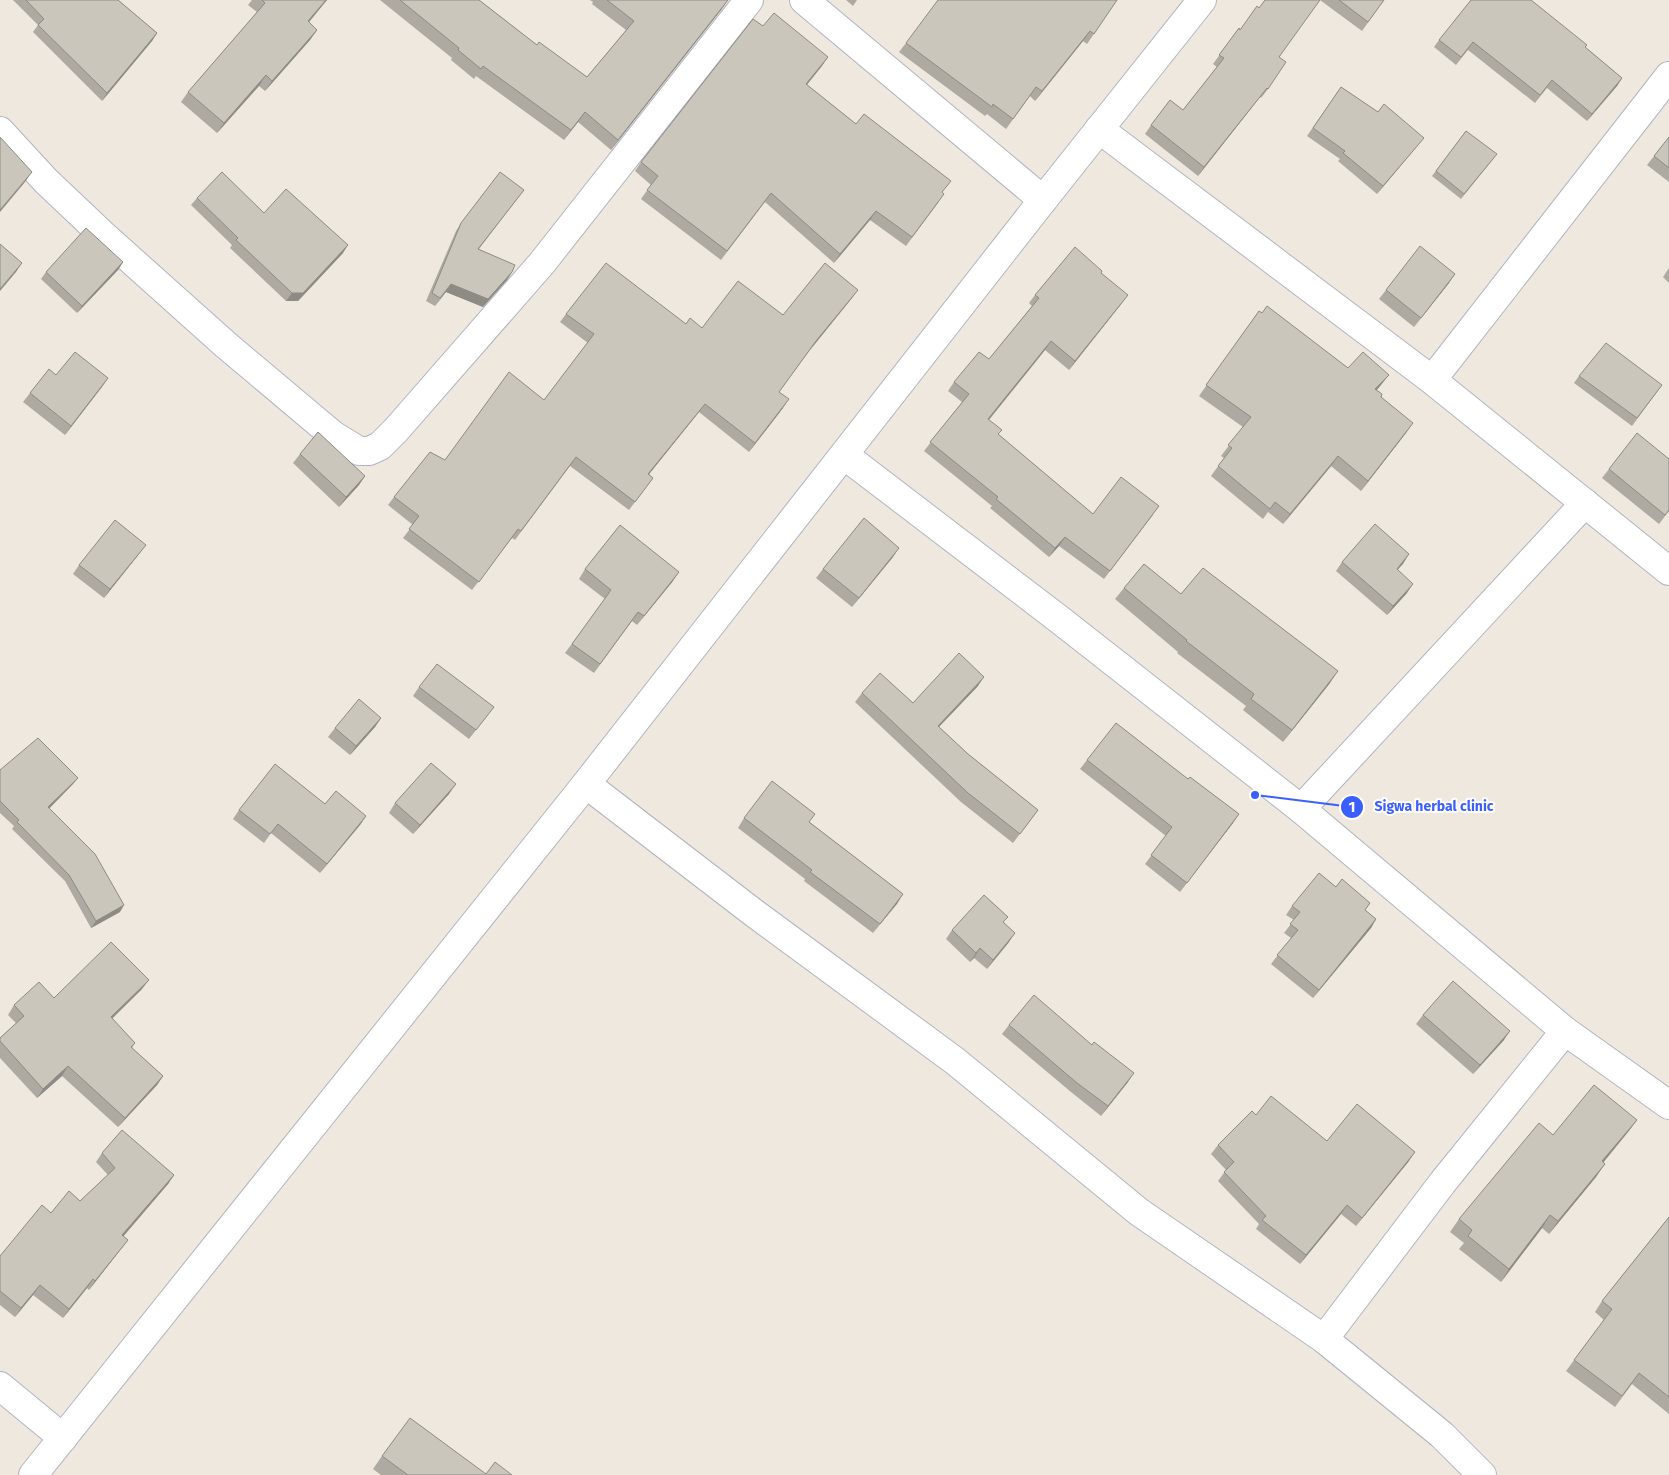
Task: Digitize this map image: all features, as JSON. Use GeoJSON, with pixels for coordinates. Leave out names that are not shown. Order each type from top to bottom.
{"type":"FeatureCollection","features":[{"type":"Feature","properties":{"kind":"street"},"geometry":{"type":"LineString","coordinates":[[0,131],[46,181],[226,345],[334,435],[358,451],[369,451],[380,446],[396,430],[542,263],[749,0]]}},
{"type":"Feature","properties":{"kind":"street"},"geometry":{"type":"LineString","coordinates":[[804,0],[1043,200]]}},
{"type":"Feature","properties":{"kind":"street"},"geometry":{"type":"LineString","coordinates":[[33,1475],[586,784],[1202,0]]}},
{"type":"Feature","properties":{"kind":"street"},"geometry":{"type":"LineString","coordinates":[[1432,380],[1668,79]]}},
{"type":"Feature","properties":{"kind":"street"},"geometry":{"type":"LineString","coordinates":[[1099,129],[1432,380],[1669,571]]}},
{"type":"Feature","properties":{"kind":"street"},"geometry":{"type":"LineString","coordinates":[[844,456],[1060,620],[1301,809],[1565,1031],[1669,1105]]}},
{"type":"Feature","properties":{"kind":"street"},"geometry":{"type":"LineString","coordinates":[[1301,809],[1585,503]]}},
{"type":"Feature","properties":{"kind":"street"},"geometry":{"type":"LineString","coordinates":[[586,784],[754,913],[956,1061],[1139,1212],[1324,1339],[1442,1435],[1482,1475]]}},
{"type":"Feature","properties":{"kind":"street"},"geometry":{"type":"LineString","coordinates":[[1324,1339],[1444,1182],[1565,1031]]}},
{"type":"Feature","properties":{"kind":"street"},"geometry":{"type":"LineString","coordinates":[[0,1386],[63,1438]]}},
{"type":"Feature","properties":{"kind":"building"},"geometry":{"type":"Polygon","coordinates":[[[26,0],[118,0],[157,33],[107,93],[38,25],[44,19],[26,0]]]}},
{"type":"Feature","properties":{"kind":"building"},"geometry":{"type":"Polygon","coordinates":[[[262,0],[326,0],[308,21],[317,30],[272,81],[266,75],[224,123],[188,92],[265,3],[262,0]]]}},
{"type":"Feature","properties":{"kind":"building"},"geometry":{"type":"Polygon","coordinates":[[[400,0],[479,0],[537,45],[539,42],[587,77],[634,21],[607,0],[728,0],[618,140],[585,112],[571,130],[483,66],[481,69],[458,50],[459,48],[400,0]]]}},
{"type":"Feature","properties":{"kind":"building"},"geometry":{"type":"Polygon","coordinates":[[[938,0],[1117,0],[1094,34],[1090,31],[1042,91],[1036,87],[1013,119],[993,104],[992,107],[906,43],[938,0]]]}},
{"type":"Feature","properties":{"kind":"building"},"geometry":{"type":"Polygon","coordinates":[[[1265,0],[1320,0],[1279,57],[1286,62],[1268,89],[1204,167],[1151,125],[1170,100],[1183,110],[1224,58],[1219,55],[1239,28],[1240,30],[1257,6],[1259,8],[1265,0]]]}},
{"type":"Feature","properties":{"kind":"building"},"geometry":{"type":"Polygon","coordinates":[[[1339,0],[1384,0],[1368,22],[1339,0]]]}},
{"type":"Feature","properties":{"kind":"building"},"geometry":{"type":"Polygon","coordinates":[[[1471,0],[1531,0],[1587,45],[1585,47],[1622,78],[1592,114],[1552,80],[1540,95],[1473,42],[1461,57],[1439,40],[1471,0]]]}},
{"type":"Feature","properties":{"kind":"building"},"geometry":{"type":"Polygon","coordinates":[[[774,13],[828,57],[806,84],[856,124],[864,114],[951,181],[942,192],[944,194],[912,237],[876,211],[840,254],[771,193],[727,251],[647,190],[658,176],[641,162],[753,19],[763,26],[774,13]]]}},
{"type":"Feature","properties":{"kind":"building"},"geometry":{"type":"Polygon","coordinates":[[[1341,87],[1378,112],[1384,104],[1424,138],[1383,186],[1343,153],[1345,151],[1313,128],[1341,87]]]}},
{"type":"Feature","properties":{"kind":"building"},"geometry":{"type":"Polygon","coordinates":[[[1466,131],[1497,154],[1464,194],[1436,171],[1466,131]]]}},
{"type":"Feature","properties":{"kind":"building"},"geometry":{"type":"Polygon","coordinates":[[[0,137],[32,172],[0,210],[0,137]]]}},
{"type":"Feature","properties":{"kind":"building"},"geometry":{"type":"Polygon","coordinates":[[[1669,137],[1669,168],[1654,156],[1669,137]]]}},
{"type":"Feature","properties":{"kind":"building"},"geometry":{"type":"Polygon","coordinates":[[[222,172],[264,213],[286,189],[348,245],[303,293],[292,293],[236,240],[238,238],[197,198],[222,172]]]}},
{"type":"Feature","properties":{"kind":"building"},"geometry":{"type":"Polygon","coordinates":[[[500,172],[524,190],[478,249],[515,265],[512,272],[488,299],[451,284],[440,298],[432,293],[461,223],[500,172]]]}},
{"type":"Feature","properties":{"kind":"building"},"geometry":{"type":"Polygon","coordinates":[[[86,228],[123,262],[82,306],[46,272],[86,228]]]}},
{"type":"Feature","properties":{"kind":"building"},"geometry":{"type":"Polygon","coordinates":[[[0,244],[22,263],[0,289],[0,244]]]}},
{"type":"Feature","properties":{"kind":"building"},"geometry":{"type":"Polygon","coordinates":[[[1420,246],[1455,274],[1421,318],[1386,290],[1420,246]]]}},
{"type":"Feature","properties":{"kind":"building"},"geometry":{"type":"Polygon","coordinates":[[[1075,247],[1102,271],[1101,273],[1128,295],[1075,361],[1051,341],[988,419],[1002,430],[998,434],[1093,514],[1121,477],[1159,506],[1110,571],[1065,537],[1055,548],[996,499],[998,497],[930,442],[969,394],[954,382],[979,352],[989,359],[1039,298],[1035,295],[1075,247]]]}},
{"type":"Feature","properties":{"kind":"building"},"geometry":{"type":"Polygon","coordinates":[[[606,263],[686,324],[690,318],[702,328],[738,281],[783,315],[825,263],[858,290],[816,341],[779,392],[789,399],[755,443],[705,404],[648,474],[653,478],[635,502],[576,457],[521,531],[518,529],[479,582],[409,529],[419,516],[394,497],[430,452],[445,460],[509,372],[544,400],[594,334],[566,314],[606,263]]]}},
{"type":"Feature","properties":{"kind":"building"},"geometry":{"type":"Polygon","coordinates":[[[1267,306],[1348,368],[1363,352],[1389,375],[1375,389],[1382,394],[1381,397],[1413,423],[1368,481],[1338,456],[1290,514],[1275,502],[1270,509],[1218,466],[1232,448],[1228,445],[1251,417],[1206,385],[1259,311],[1262,313],[1267,306]]]}},
{"type":"Feature","properties":{"kind":"building"},"geometry":{"type":"Polygon","coordinates":[[[1606,343],[1662,385],[1637,418],[1579,376],[1606,343]]]}},
{"type":"Feature","properties":{"kind":"building"},"geometry":{"type":"Polygon","coordinates":[[[75,352],[108,378],[71,426],[30,393],[49,369],[56,375],[75,352]]]}},
{"type":"Feature","properties":{"kind":"building"},"geometry":{"type":"Polygon","coordinates":[[[318,432],[365,476],[346,497],[300,454],[318,432]]]}},
{"type":"Feature","properties":{"kind":"building"},"geometry":{"type":"Polygon","coordinates":[[[1637,433],[1669,459],[1669,510],[1665,515],[1609,469],[1637,433]]]}},
{"type":"Feature","properties":{"kind":"building"},"geometry":{"type":"Polygon","coordinates":[[[864,518],[899,548],[859,598],[823,569],[864,518]]]}},
{"type":"Feature","properties":{"kind":"building"},"geometry":{"type":"Polygon","coordinates":[[[115,520],[146,545],[110,589],[79,565],[115,520]]]}},
{"type":"Feature","properties":{"kind":"building"},"geometry":{"type":"Polygon","coordinates":[[[1375,524],[1409,554],[1397,569],[1413,584],[1393,606],[1342,562],[1375,524]]]}},
{"type":"Feature","properties":{"kind":"building"},"geometry":{"type":"Polygon","coordinates":[[[620,525],[679,572],[644,616],[638,612],[600,664],[572,644],[611,590],[585,569],[620,525]]]}},
{"type":"Feature","properties":{"kind":"building"},"geometry":{"type":"Polygon","coordinates":[[[1144,564],[1181,594],[1203,568],[1338,671],[1292,730],[1251,699],[1254,694],[1186,641],[1124,588],[1144,564]]]}},
{"type":"Feature","properties":{"kind":"building"},"geometry":{"type":"Polygon","coordinates":[[[959,653],[984,677],[938,726],[968,754],[1038,810],[1020,834],[968,793],[862,693],[880,673],[913,703],[959,653]]]}},
{"type":"Feature","properties":{"kind":"building"},"geometry":{"type":"Polygon","coordinates":[[[437,664],[494,707],[476,730],[419,687],[437,664]]]}},
{"type":"Feature","properties":{"kind":"building"},"geometry":{"type":"Polygon","coordinates":[[[359,699],[381,718],[356,746],[335,728],[359,699]]]}},
{"type":"Feature","properties":{"kind":"building"},"geometry":{"type":"Polygon","coordinates":[[[1116,723],[1188,779],[1190,777],[1239,814],[1187,883],[1151,855],[1172,827],[1087,760],[1116,723]]]}},
{"type":"Feature","properties":{"kind":"building"},"geometry":{"type":"Polygon","coordinates":[[[38,738],[78,778],[48,807],[95,854],[124,905],[96,921],[69,875],[17,822],[19,820],[0,801],[0,770],[38,738]]]}},
{"type":"Feature","properties":{"kind":"building"},"geometry":{"type":"Polygon","coordinates":[[[431,763],[456,784],[420,825],[395,803],[431,763]]]}},
{"type":"Feature","properties":{"kind":"building"},"geometry":{"type":"Polygon","coordinates":[[[275,764],[325,804],[336,791],[366,816],[327,864],[278,824],[270,834],[239,810],[275,764]]]}},
{"type":"Feature","properties":{"kind":"building"},"geometry":{"type":"Polygon","coordinates":[[[772,781],[815,814],[809,822],[903,894],[880,924],[810,872],[812,870],[744,818],[772,781]]]}},
{"type":"Feature","properties":{"kind":"building"},"geometry":{"type":"Polygon","coordinates":[[[1319,873],[1336,887],[1342,879],[1370,903],[1365,910],[1376,919],[1319,990],[1277,955],[1298,930],[1290,924],[1300,912],[1292,906],[1319,873]]]}},
{"type":"Feature","properties":{"kind":"building"},"geometry":{"type":"Polygon","coordinates":[[[984,895],[1008,917],[1003,922],[1015,933],[993,960],[980,948],[976,953],[952,930],[984,895]]]}},
{"type":"Feature","properties":{"kind":"building"},"geometry":{"type":"Polygon","coordinates":[[[111,942],[149,980],[111,1017],[135,1043],[131,1047],[163,1076],[125,1118],[68,1066],[43,1089],[0,1041],[0,1038],[24,1016],[14,1005],[39,982],[54,998],[111,942]]]}},
{"type":"Feature","properties":{"kind":"building"},"geometry":{"type":"Polygon","coordinates":[[[1453,981],[1510,1031],[1480,1065],[1423,1015],[1453,981]]]}},
{"type":"Feature","properties":{"kind":"building"},"geometry":{"type":"Polygon","coordinates":[[[1034,995],[1092,1045],[1094,1042],[1134,1073],[1108,1106],[1077,1083],[1009,1025],[1034,995]]]}},
{"type":"Feature","properties":{"kind":"building"},"geometry":{"type":"Polygon","coordinates":[[[1594,1085],[1637,1120],[1602,1161],[1605,1164],[1558,1221],[1550,1215],[1509,1269],[1468,1236],[1472,1230],[1459,1219],[1539,1123],[1553,1135],[1594,1085]]]}},
{"type":"Feature","properties":{"kind":"building"},"geometry":{"type":"Polygon","coordinates":[[[1271,1096],[1327,1141],[1357,1104],[1415,1152],[1362,1218],[1347,1205],[1306,1255],[1262,1220],[1266,1216],[1224,1172],[1234,1162],[1218,1145],[1252,1111],[1256,1115],[1271,1096]]]}},
{"type":"Feature","properties":{"kind":"building"},"geometry":{"type":"Polygon","coordinates":[[[122,1130],[174,1175],[122,1235],[128,1240],[95,1281],[93,1279],[69,1309],[40,1285],[21,1308],[0,1291],[0,1256],[42,1205],[51,1213],[69,1191],[80,1201],[115,1168],[102,1153],[122,1130]]]}},
{"type":"Feature","properties":{"kind":"building"},"geometry":{"type":"Polygon","coordinates":[[[1669,1217],[1669,1397],[1639,1373],[1622,1396],[1574,1360],[1612,1309],[1602,1301],[1669,1217]]]}},
{"type":"Feature","properties":{"kind":"building"},"geometry":{"type":"Polygon","coordinates":[[[410,1418],[486,1474],[495,1462],[512,1475],[408,1475],[382,1456],[410,1418]]]}},
{"type":"Feature","properties":{"kind":"place","name":"Sigwa herbal clinic"},"geometry":{"type":"Point","coordinates":[1255,795]}}]}
